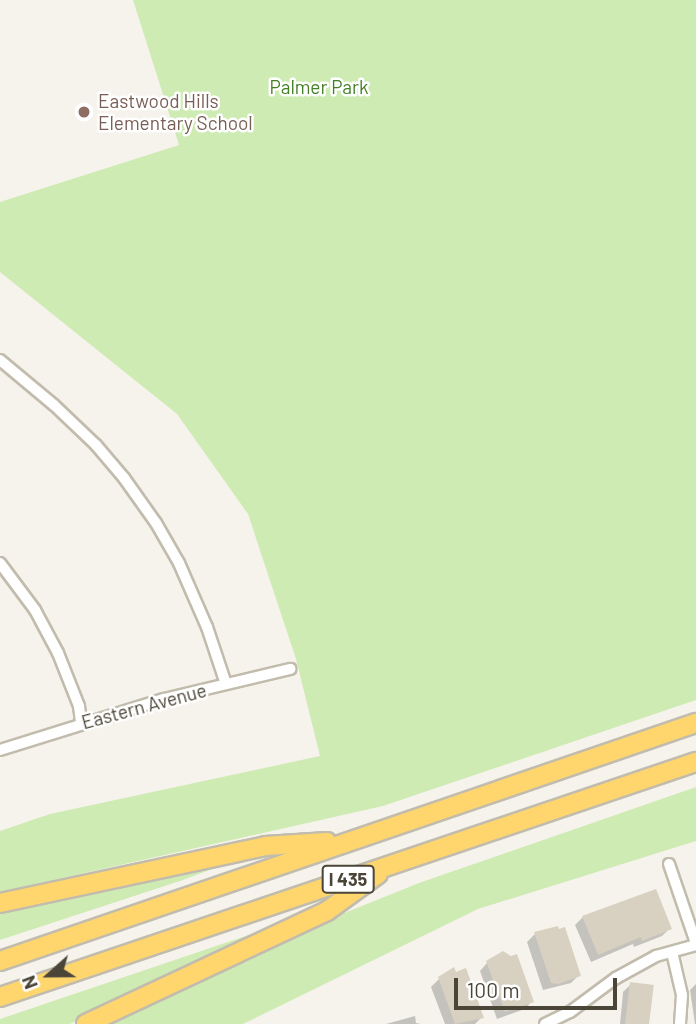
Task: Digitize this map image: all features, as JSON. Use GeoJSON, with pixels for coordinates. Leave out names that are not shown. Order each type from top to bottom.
{"type":"FeatureCollection","features":[{"type":"Feature","properties":{"kind":"highway","name":"I 435"},"geometry":{"type":"LineString","coordinates":[[0,961],[696,723]]}},
{"type":"Feature","properties":{"kind":"highway","name":"I 435"},"geometry":{"type":"LineString","coordinates":[[0,997],[696,762]]}},
{"type":"Feature","properties":{"kind":"highway"},"geometry":{"type":"LineString","coordinates":[[0,903],[265,846],[351,841]]}},
{"type":"Feature","properties":{"kind":"highway"},"geometry":{"type":"LineString","coordinates":[[86,1024],[327,911],[391,865]]}},
{"type":"Feature","properties":{"kind":"street"},"geometry":{"type":"LineString","coordinates":[[0,360],[54,405],[96,445],[156,523],[179,564],[207,627],[226,684]]}},
{"type":"Feature","properties":{"kind":"street"},"geometry":{"type":"LineString","coordinates":[[0,563],[35,610],[58,653],[79,706],[81,723]]}},
{"type":"Feature","properties":{"kind":"street","name":"Eastern Avenue"},"geometry":{"type":"LineString","coordinates":[[0,750],[81,723],[290,669]]}},
{"type":"Feature","properties":{"kind":"street"},"geometry":{"type":"LineString","coordinates":[[545,1024],[570,1012],[616,978],[656,956],[696,944],[669,864]]}},
{"type":"Feature","properties":{"kind":"street"},"geometry":{"type":"LineString","coordinates":[[672,952],[682,995],[680,1024]]}},
{"type":"Feature","properties":{"kind":"green space","name":"Palmer Park"},"geometry":{"type":"Polygon","coordinates":[[[133,0],[696,0],[696,700],[383,806],[0,892],[0,831],[50,814],[320,756],[296,659],[248,514],[177,414],[0,272],[0,202],[179,145],[133,0]]]}},
{"type":"Feature","properties":{"kind":"green space"},"geometry":{"type":"Polygon","coordinates":[[[696,787],[696,841],[478,909],[243,1024],[100,1024],[332,918],[419,883],[696,787]]]}},
{"type":"Feature","properties":{"kind":"green space"},"geometry":{"type":"Polygon","coordinates":[[[237,860],[180,881],[0,940],[0,913],[237,860]]]}},
{"type":"Feature","properties":{"kind":"green space"},"geometry":{"type":"Polygon","coordinates":[[[272,927],[273,929],[70,1024],[0,1024],[0,1019],[272,927]]]}},
{"type":"Feature","properties":{"kind":"building"},"geometry":{"type":"Polygon","coordinates":[[[656,889],[672,929],[642,941],[641,937],[598,955],[582,916],[656,889]]]}},
{"type":"Feature","properties":{"kind":"building"},"geometry":{"type":"Polygon","coordinates":[[[558,926],[559,929],[565,927],[581,976],[558,984],[551,983],[534,932],[558,926]]]}},
{"type":"Feature","properties":{"kind":"building"},"geometry":{"type":"Polygon","coordinates":[[[503,951],[511,956],[517,954],[534,1002],[505,1012],[486,961],[503,951]]]}},
{"type":"Feature","properties":{"kind":"building"},"geometry":{"type":"Polygon","coordinates":[[[454,967],[456,972],[466,968],[484,1018],[455,1024],[438,977],[454,967]]]}},
{"type":"Feature","properties":{"kind":"building"},"geometry":{"type":"Polygon","coordinates":[[[630,982],[654,985],[649,1024],[625,1024],[630,982]]]}},
{"type":"Feature","properties":{"kind":"place","name":"Eastwood Hills Elementary School"},"geometry":{"type":"Point","coordinates":[84,112]}}]}
